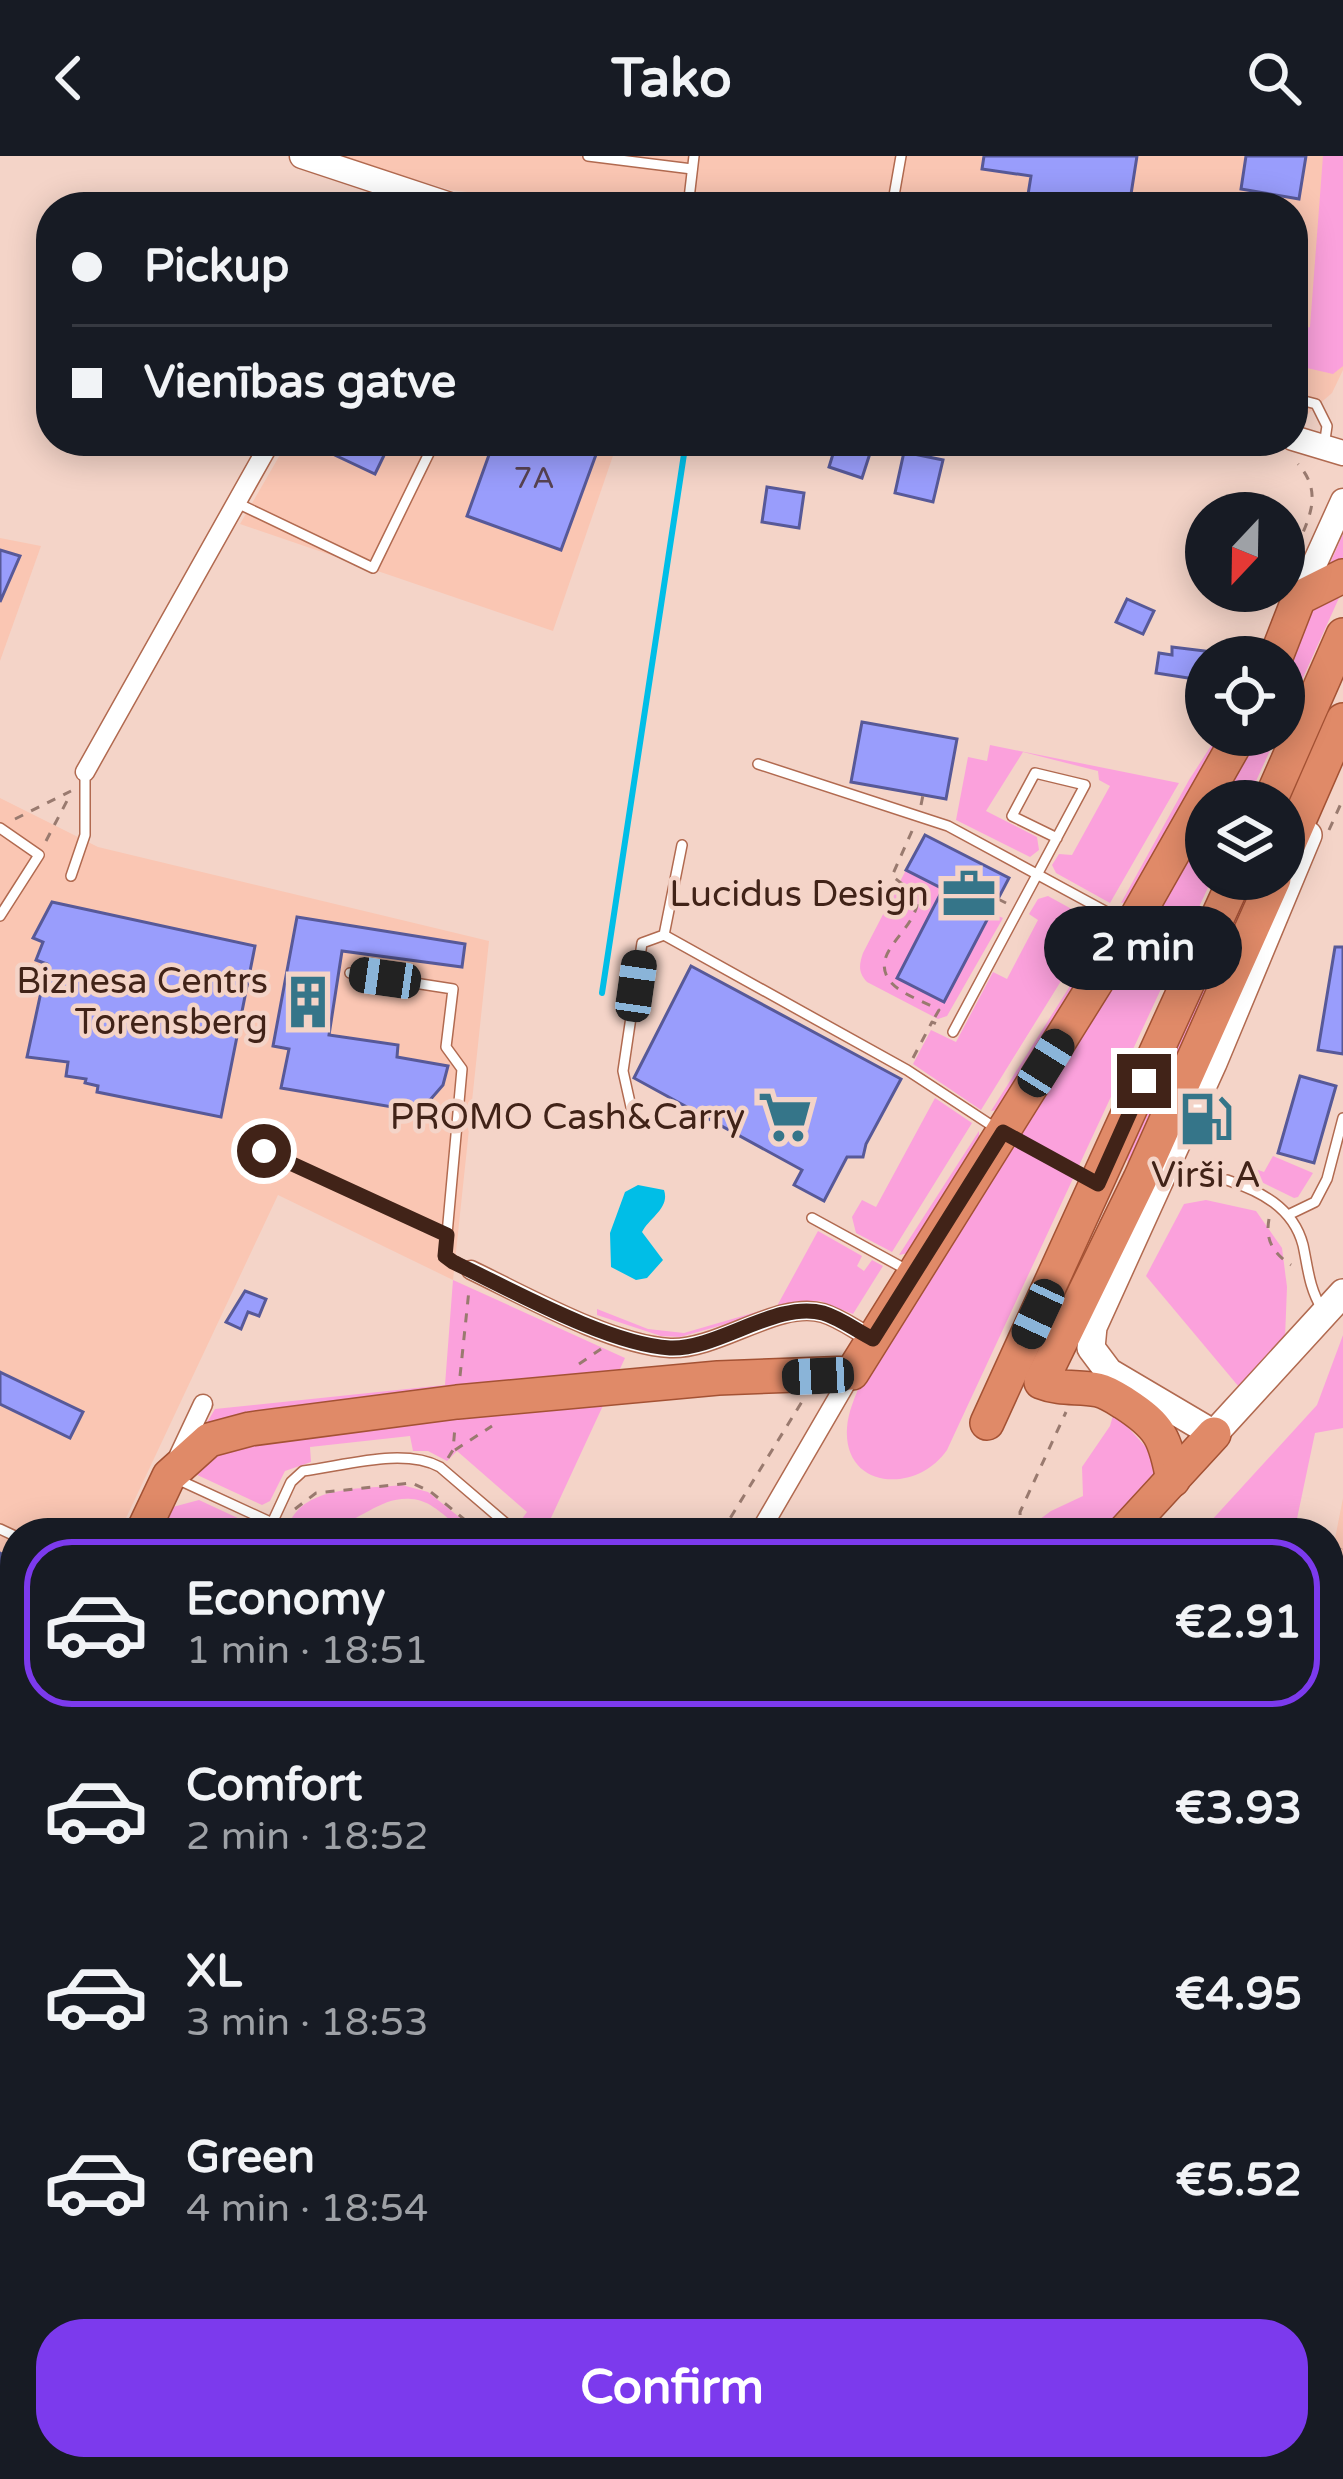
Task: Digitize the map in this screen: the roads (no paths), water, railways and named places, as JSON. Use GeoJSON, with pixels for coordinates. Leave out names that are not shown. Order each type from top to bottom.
{"type":"FeatureCollection","features":[{"type":"Feature","properties":{"kind":"highway"},"geometry":{"type":"LineString","coordinates":[[1305,595],[1343,576]]}},
{"type":"Feature","properties":{"kind":"highway"},"geometry":{"type":"LineString","coordinates":[[1279,780],[1343,635]]}},
{"type":"Feature","properties":{"kind":"highway"},"geometry":{"type":"LineString","coordinates":[[1305,807],[1343,720]]}},
{"type":"Feature","properties":{"kind":"highway"},"geometry":{"type":"LineString","coordinates":[[149,1518],[169,1476],[209,1440],[250,1429],[481,1400],[718,1378],[835,1374],[873,1339],[1132,925],[1228,756]]}},
{"type":"Feature","properties":{"kind":"highway"},"geometry":{"type":"LineString","coordinates":[[987,1423],[1225,900]]}},
{"type":"Feature","properties":{"kind":"highway"},"geometry":{"type":"LineString","coordinates":[[1173,1480],[1163,1436],[1154,1424],[1095,1389],[1069,1390],[1041,1382],[1140,1179],[1265,900]]}},
{"type":"Feature","properties":{"kind":"highway"},"geometry":{"type":"LineString","coordinates":[[1138,1518],[1214,1434]]}},
{"type":"Feature","properties":{"kind":"main road"},"geometry":{"type":"LineString","coordinates":[[1334,1303],[1214,1434],[1109,1372],[1090,1348],[1094,1328],[1213,1063],[1332,778],[1343,730]]}},
{"type":"Feature","properties":{"kind":"street"},"geometry":{"type":"LineString","coordinates":[[302,156],[399,192]]}},
{"type":"Feature","properties":{"kind":"street"},"geometry":{"type":"LineString","coordinates":[[85,772],[263,456]]}},
{"type":"Feature","properties":{"kind":"street"},"geometry":{"type":"LineString","coordinates":[[1305,585],[1343,501]]}},
{"type":"Feature","properties":{"kind":"street"},"geometry":{"type":"LineString","coordinates":[[471,1270],[620,1337],[675,1348],[788,1314],[821,1312],[873,1339]]}},
{"type":"Feature","properties":{"kind":"street"},"geometry":{"type":"LineString","coordinates":[[766,1518],[835,1374]]}},
{"type":"Feature","properties":{"kind":"street"},"geometry":{"type":"LineString","coordinates":[[169,1476],[203,1404]]}},
{"type":"Feature","properties":{"kind":"lane"},"geometry":{"type":"LineString","coordinates":[[588,156],[692,169]]}},
{"type":"Feature","properties":{"kind":"lane"},"geometry":{"type":"LineString","coordinates":[[690,192],[694,156]]}},
{"type":"Feature","properties":{"kind":"lane"},"geometry":{"type":"LineString","coordinates":[[895,192],[901,156]]}},
{"type":"Feature","properties":{"kind":"lane"},"geometry":{"type":"LineString","coordinates":[[1308,402],[1316,404],[1333,450]]}},
{"type":"Feature","properties":{"kind":"lane"},"geometry":{"type":"LineString","coordinates":[[237,503],[373,568],[428,456]]}},
{"type":"Feature","properties":{"kind":"lane"},"geometry":{"type":"LineString","coordinates":[[758,764],[948,826],[1132,925]]}},
{"type":"Feature","properties":{"kind":"lane"},"geometry":{"type":"LineString","coordinates":[[71,876],[85,835],[85,772]]}},
{"type":"Feature","properties":{"kind":"lane"},"geometry":{"type":"LineString","coordinates":[[953,1032],[1018,909],[1057,838],[1085,785],[1035,773],[1012,815],[1057,838]]}},
{"type":"Feature","properties":{"kind":"lane"},"geometry":{"type":"LineString","coordinates":[[0,827],[39,855],[0,916]]}},
{"type":"Feature","properties":{"kind":"lane"},"geometry":{"type":"LineString","coordinates":[[664,935],[682,845]]}},
{"type":"Feature","properties":{"kind":"lane"},"geometry":{"type":"LineString","coordinates":[[632,1107],[623,1071],[642,943],[664,935],[907,1070],[1003,1132],[1098,1184]]}},
{"type":"Feature","properties":{"kind":"lane"},"geometry":{"type":"LineString","coordinates":[[350,973],[453,988],[446,1047],[462,1070],[445,1256],[471,1270]]}},
{"type":"Feature","properties":{"kind":"lane"},"geometry":{"type":"LineString","coordinates":[[1288,1215],[1315,1202],[1328,1179],[1343,1118]]}},
{"type":"Feature","properties":{"kind":"lane"},"geometry":{"type":"LineString","coordinates":[[264,1151],[447,1235]]}},
{"type":"Feature","properties":{"kind":"lane"},"geometry":{"type":"LineString","coordinates":[[1227,1180],[1272,1200],[1288,1215],[1302,1240],[1308,1276],[1334,1303]]}},
{"type":"Feature","properties":{"kind":"lane"},"geometry":{"type":"LineString","coordinates":[[812,1218],[914,1274]]}},
{"type":"Feature","properties":{"kind":"lane"},"geometry":{"type":"LineString","coordinates":[[274,1518],[291,1482],[303,1472],[409,1458],[440,1467],[500,1518]]}},
{"type":"Feature","properties":{"kind":"lane"},"geometry":{"type":"LineString","coordinates":[[169,1476],[263,1518]]}},
{"type":"Feature","properties":{"kind":"water"},"geometry":{"type":"Polygon","coordinates":[[[638,1185],[664,1190],[665,1196],[642,1232],[663,1260],[647,1278],[636,1280],[611,1267],[610,1233],[625,1192],[638,1185]]]}},
{"type":"Feature","properties":{"kind":"waterway"},"geometry":{"type":"LineString","coordinates":[[602,993],[684,456]]}},
{"type":"Feature","properties":{"kind":"place","name":"Lucidus Design"},"geometry":{"type":"Point","coordinates":[969,894]}},
{"type":"Feature","properties":{"kind":"place","name":"Biznesa Centrs Torensberg"},"geometry":{"type":"Point","coordinates":[308,1002]}},
{"type":"Feature","properties":{"kind":"place","name":"PROMO Cash&Carry"},"geometry":{"type":"Point","coordinates":[785,1117]}},
{"type":"Feature","properties":{"kind":"place","name":"Virši A"},"geometry":{"type":"Point","coordinates":[1206,1119]}}]}
